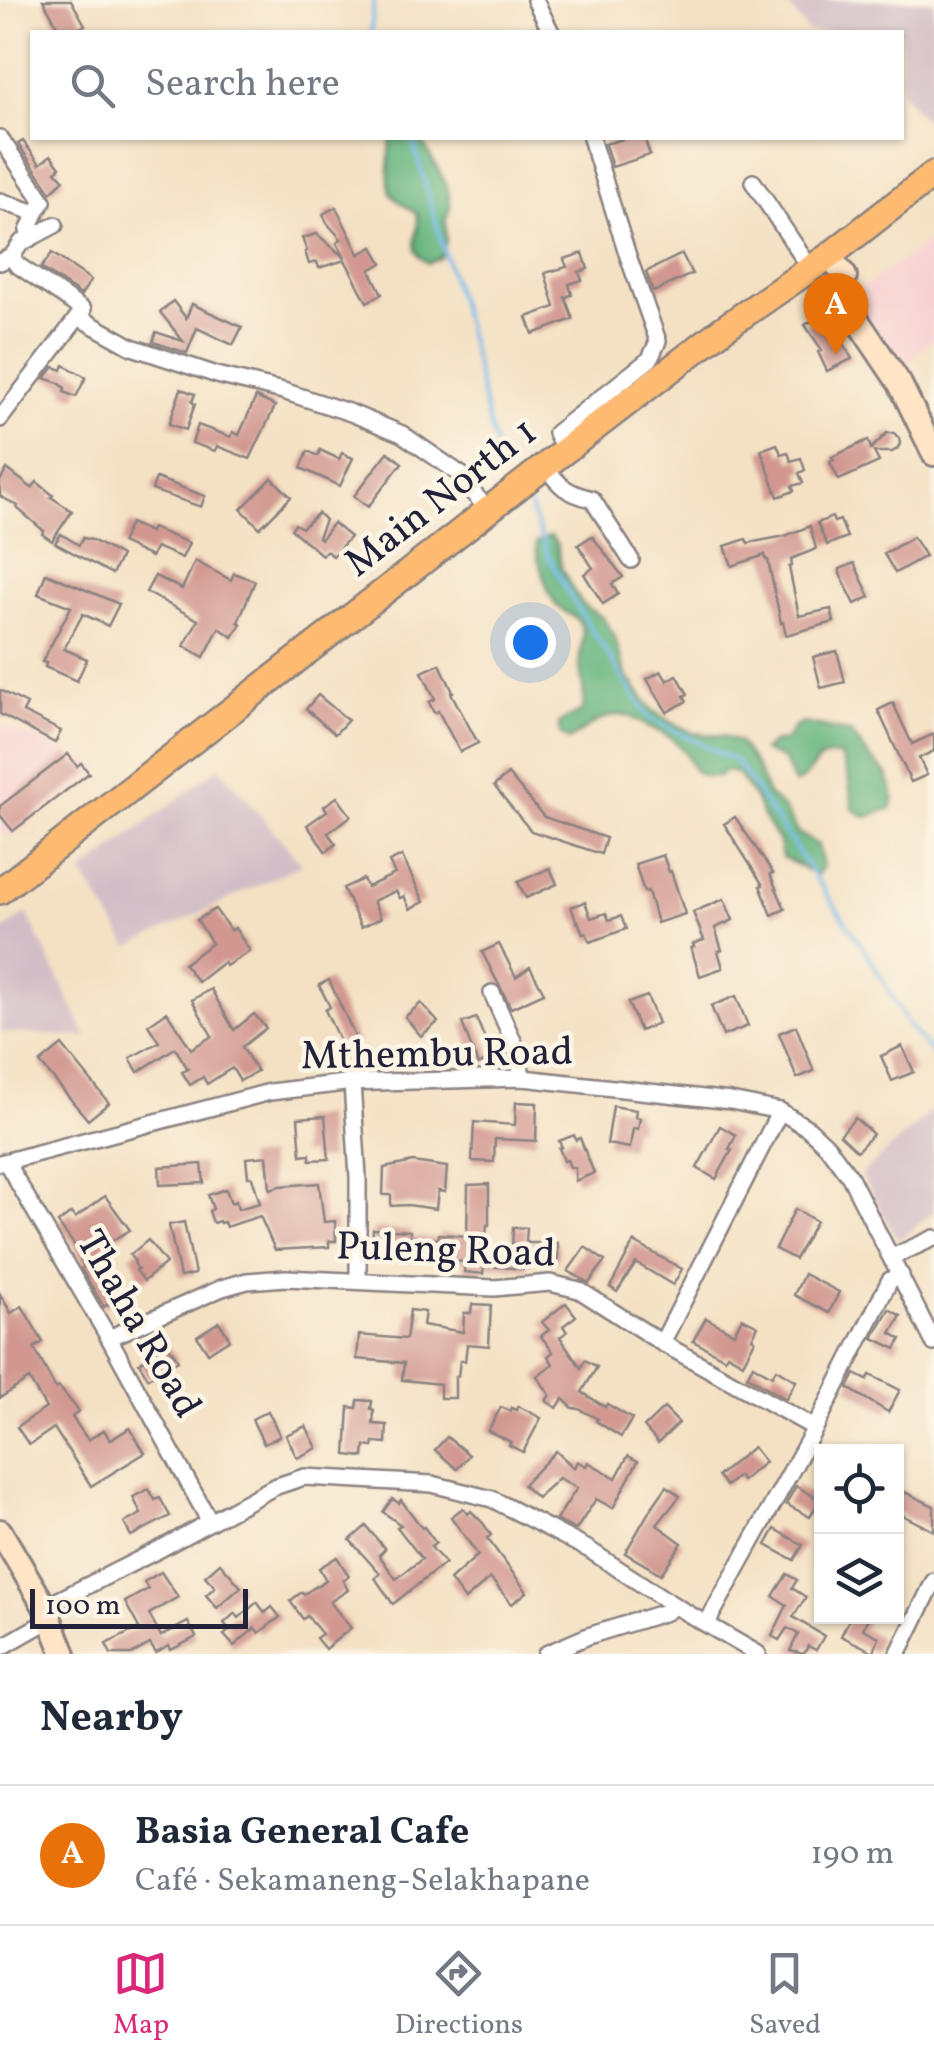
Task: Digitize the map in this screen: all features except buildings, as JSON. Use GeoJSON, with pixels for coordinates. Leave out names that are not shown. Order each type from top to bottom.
{"type":"FeatureCollection","features":[{"type":"Feature","properties":{"kind":"main road","name":"Main North 1"},"geometry":{"type":"LineString","coordinates":[[0,890],[723,330],[934,174]]}},
{"type":"Feature","properties":{"kind":"street"},"geometry":{"type":"LineString","coordinates":[[535,0],[550,30]]}},
{"type":"Feature","properties":{"kind":"street"},"geometry":{"type":"LineString","coordinates":[[0,138],[43,200],[28,231],[31,238]]}},
{"type":"Feature","properties":{"kind":"street"},"geometry":{"type":"LineString","coordinates":[[592,140],[658,340],[650,359],[556,433],[555,480],[570,493],[592,499],[631,560]]}},
{"type":"Feature","properties":{"kind":"street"},"geometry":{"type":"LineString","coordinates":[[753,182],[820,262],[846,276],[840,292],[900,384],[934,454]]}},
{"type":"Feature","properties":{"kind":"street"},"geometry":{"type":"LineString","coordinates":[[0,201],[36,214]]}},
{"type":"Feature","properties":{"kind":"street"},"geometry":{"type":"LineString","coordinates":[[0,419],[83,310],[6,259],[21,244],[55,225]]}},
{"type":"Feature","properties":{"kind":"street"},"geometry":{"type":"LineString","coordinates":[[78,317],[132,347],[334,407],[402,434],[462,476],[490,510]]}},
{"type":"Feature","properties":{"kind":"street"},"geometry":{"type":"LineString","coordinates":[[492,993],[524,1078]]}},
{"type":"Feature","properties":{"kind":"street","name":"Mthembu Road"},"geometry":{"type":"LineString","coordinates":[[3,1162],[270,1092],[352,1083],[524,1078],[731,1101],[780,1111],[810,1129],[826,1146],[850,1177],[934,1343]]}},
{"type":"Feature","properties":{"kind":"street"},"geometry":{"type":"LineString","coordinates":[[352,1083],[358,1177],[358,1280]]}},
{"type":"Feature","properties":{"kind":"street"},"geometry":{"type":"LineString","coordinates":[[662,1343],[780,1111]]}},
{"type":"Feature","properties":{"kind":"street","name":"Thaha Road"},"geometry":{"type":"LineString","coordinates":[[3,1162],[109,1338],[210,1522]]}},
{"type":"Feature","properties":{"kind":"street"},"geometry":{"type":"LineString","coordinates":[[892,1257],[934,1238]]}},
{"type":"Feature","properties":{"kind":"street"},"geometry":{"type":"LineString","coordinates":[[708,1623],[815,1428],[890,1280],[901,1275]]}},
{"type":"Feature","properties":{"kind":"street","name":"Puleng Road"},"geometry":{"type":"LineString","coordinates":[[109,1338],[222,1288],[247,1281],[358,1280],[494,1288],[550,1283],[579,1290],[662,1343],[815,1428]]}},
{"type":"Feature","properties":{"kind":"street"},"geometry":{"type":"LineString","coordinates":[[0,1648],[47,1613],[274,1487],[304,1477],[432,1484],[492,1499],[588,1549],[674,1606],[758,1654]]}},
{"type":"Feature","properties":{"kind":"street"},"geometry":{"type":"LineString","coordinates":[[0,1531],[47,1613],[64,1654]]}},
{"type":"Feature","properties":{"kind":"street"},"geometry":{"type":"LineString","coordinates":[[898,1654],[934,1581]]}},
{"type":"Feature","properties":{"kind":"street"},"geometry":{"type":"LineString","coordinates":[[546,1654],[674,1606]]}},
{"type":"Feature","properties":{"kind":"shaded area"},"geometry":{"type":"Polygon","coordinates":[[[785,0],[934,0],[934,119],[928,124],[904,95],[904,30],[807,30],[785,0]]]}},
{"type":"Feature","properties":{"kind":"shaded area"},"geometry":{"type":"Polygon","coordinates":[[[934,238],[934,341],[904,366],[850,297],[934,238]]]}},
{"type":"Feature","properties":{"kind":"shaded area"},"geometry":{"type":"Polygon","coordinates":[[[0,724],[102,767],[12,837],[0,831],[0,724]]]}},
{"type":"Feature","properties":{"kind":"shaded area"},"geometry":{"type":"Polygon","coordinates":[[[219,767],[302,864],[129,947],[82,873],[219,767]]]}},
{"type":"Feature","properties":{"kind":"shaded area"},"geometry":{"type":"Polygon","coordinates":[[[27,913],[87,1037],[0,1032],[0,933],[27,913]]]}},
{"type":"Feature","properties":{"kind":"shaded area"},"geometry":{"type":"Polygon","coordinates":[[[934,1109],[934,1212],[898,1240],[861,1175],[934,1109]]]}},
{"type":"Feature","properties":{"kind":"green space"},"geometry":{"type":"Polygon","coordinates":[[[390,140],[422,140],[449,194],[445,246],[440,258],[428,263],[417,252],[417,214],[392,194],[390,140]]]}},
{"type":"Feature","properties":{"kind":"green space"},"geometry":{"type":"Polygon","coordinates":[[[551,536],[571,587],[582,604],[602,617],[614,635],[626,675],[651,709],[693,733],[739,742],[757,768],[768,795],[784,809],[797,832],[818,845],[823,866],[818,874],[782,857],[779,842],[737,773],[702,775],[673,739],[625,715],[599,721],[569,740],[560,734],[559,723],[582,711],[584,704],[580,664],[583,634],[577,619],[554,602],[543,576],[536,542],[551,536]]]}},
{"type":"Feature","properties":{"kind":"green space"},"geometry":{"type":"Polygon","coordinates":[[[804,723],[851,733],[887,774],[894,798],[891,808],[867,817],[853,809],[848,776],[840,756],[818,761],[808,775],[794,784],[784,760],[763,751],[772,743],[786,740],[794,727],[804,723]]]}},
{"type":"Feature","properties":{"kind":"waterway"},"geometry":{"type":"LineString","coordinates":[[371,30],[374,0]]}},
{"type":"Feature","properties":{"kind":"waterway"},"geometry":{"type":"LineString","coordinates":[[413,140],[499,459]]}},
{"type":"Feature","properties":{"kind":"waterway"},"geometry":{"type":"LineString","coordinates":[[529,505],[548,555],[571,598],[649,718],[736,761],[871,959],[908,1025],[934,1056]]}},
{"type":"Feature","properties":{"kind":"place","name":"Basia General Cafe"},"geometry":{"type":"Point","coordinates":[836,355]}}]}
